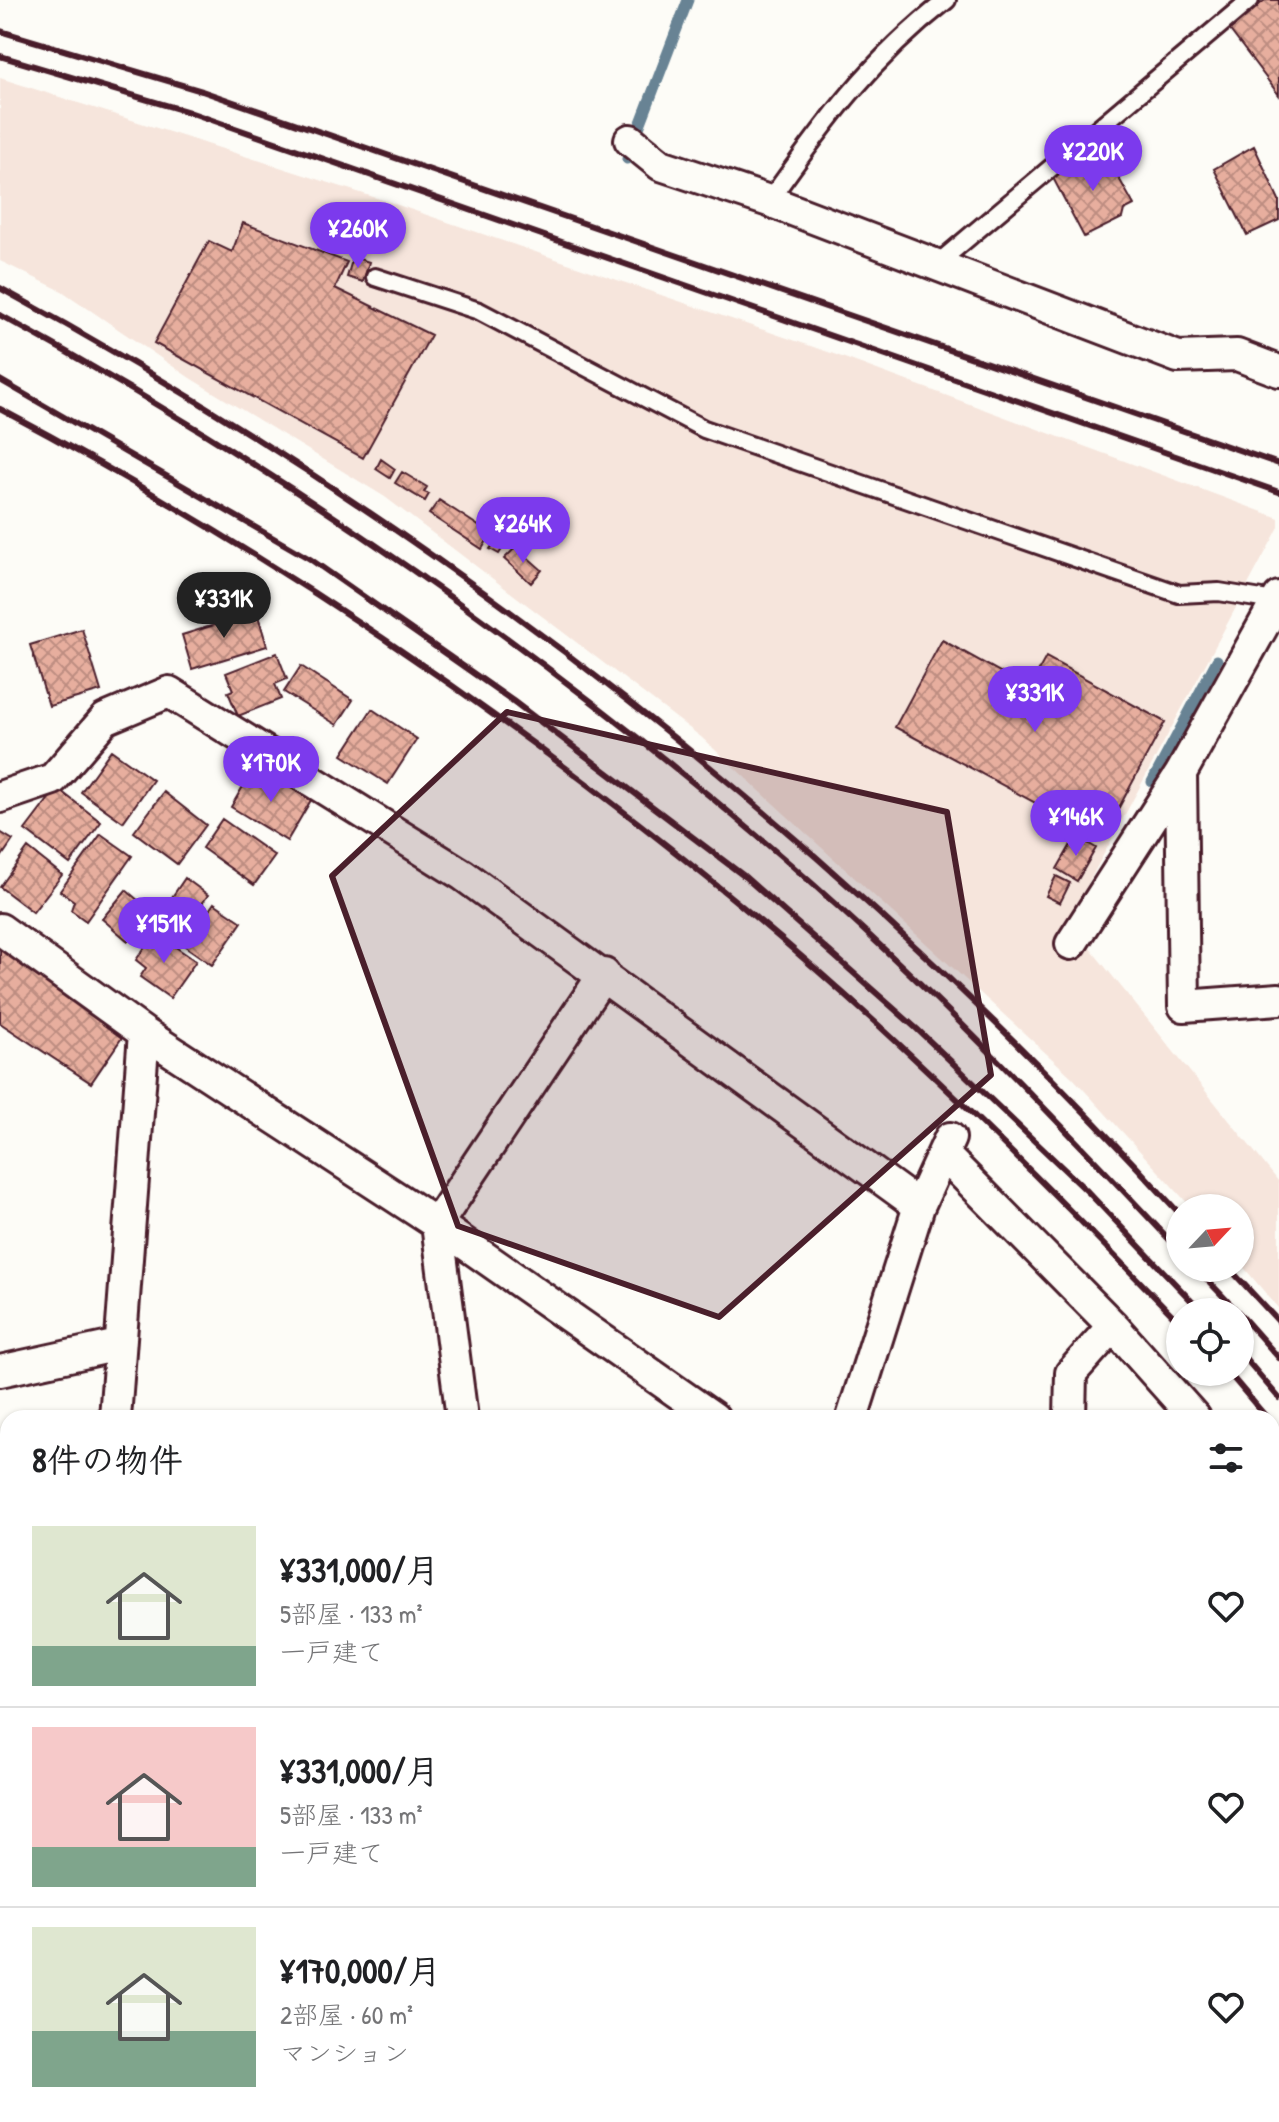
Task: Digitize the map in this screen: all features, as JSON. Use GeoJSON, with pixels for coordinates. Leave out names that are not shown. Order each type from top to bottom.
{"type":"FeatureCollection","features":[{"type":"Feature","properties":{"kind":"street"},"geometry":{"type":"LineString","coordinates":[[630,140],[661,165],[769,201],[1178,357],[1237,355],[1279,371]]}},
{"type":"Feature","properties":{"kind":"street"},"geometry":{"type":"LineString","coordinates":[[1071,944],[1181,773],[1277,599]]}},
{"type":"Feature","properties":{"kind":"street"},"geometry":{"type":"LineString","coordinates":[[0,797],[53,779],[105,719],[169,692],[463,875],[604,974],[919,1206]]}},
{"type":"Feature","properties":{"kind":"street"},"geometry":{"type":"LineString","coordinates":[[1181,773],[1184,1006],[1279,999]]}},
{"type":"Feature","properties":{"kind":"street"},"geometry":{"type":"LineString","coordinates":[[0,929],[144,1033],[437,1224],[703,1410]]}},
{"type":"Feature","properties":{"kind":"street"},"geometry":{"type":"LineString","coordinates":[[461,1410],[437,1224],[604,974]]}},
{"type":"Feature","properties":{"kind":"street"},"geometry":{"type":"LineString","coordinates":[[115,1410],[144,1033]]}},
{"type":"Feature","properties":{"kind":"street"},"geometry":{"type":"LineString","coordinates":[[855,1410],[919,1206],[947,1147],[1188,1410]]}},
{"type":"Feature","properties":{"kind":"street"},"geometry":{"type":"LineString","coordinates":[[1070,1410],[1071,1373],[1113,1326]]}},
{"type":"Feature","properties":{"kind":"street"},"geometry":{"type":"LineString","coordinates":[[0,1371],[119,1345]]}},
{"type":"Feature","properties":{"kind":"lane"},"geometry":{"type":"LineString","coordinates":[[769,201],[822,126],[867,72],[902,34],[947,0]]}},
{"type":"Feature","properties":{"kind":"lane"},"geometry":{"type":"LineString","coordinates":[[937,264],[1250,0]]}},
{"type":"Feature","properties":{"kind":"lane"},"geometry":{"type":"LineString","coordinates":[[375,277],[479,311],[719,434],[1179,594],[1219,592],[1277,599]]}},
{"type":"Feature","properties":{"kind":"highlighted area"},"geometry":{"type":"Polygon","coordinates":[[[507,712],[947,812],[991,1075],[719,1317],[458,1226],[332,876],[507,712]]]}},
{"type":"Feature","properties":{"kind":"shaded area"},"geometry":{"type":"Polygon","coordinates":[[[0,78],[389,202],[831,353],[1279,518],[1279,527],[1068,921],[1279,1182],[1279,1309],[1254,1280],[1254,1194],[1179,1194],[1073,1078],[701,737],[385,497],[190,378],[62,291],[0,261],[0,78]]]}},
{"type":"Feature","properties":{"kind":"building"},"geometry":{"type":"Polygon","coordinates":[[[1265,0],[1279,0],[1279,95],[1229,29],[1265,0]]]}},
{"type":"Feature","properties":{"kind":"building"},"geometry":{"type":"Polygon","coordinates":[[[1254,146],[1279,200],[1279,220],[1247,235],[1214,169],[1254,146]]]}},
{"type":"Feature","properties":{"kind":"building"},"geometry":{"type":"Polygon","coordinates":[[[1103,150],[1134,205],[1124,210],[1122,218],[1084,237],[1052,176],[1103,150]]]}},
{"type":"Feature","properties":{"kind":"building"},"geometry":{"type":"Polygon","coordinates":[[[243,223],[347,262],[335,288],[431,335],[363,458],[154,343],[209,241],[232,252],[243,223]]]}},
{"type":"Feature","properties":{"kind":"building"},"geometry":{"type":"Polygon","coordinates":[[[353,257],[369,262],[363,282],[347,277],[353,257]]]}},
{"type":"Feature","properties":{"kind":"building"},"geometry":{"type":"Polygon","coordinates":[[[381,459],[395,469],[390,478],[376,469],[381,459]]]}},
{"type":"Feature","properties":{"kind":"building"},"geometry":{"type":"Polygon","coordinates":[[[402,472],[427,487],[424,492],[429,494],[425,501],[395,483],[402,472]]]}},
{"type":"Feature","properties":{"kind":"building"},"geometry":{"type":"Polygon","coordinates":[[[439,500],[491,534],[482,549],[429,514],[439,500]]]}},
{"type":"Feature","properties":{"kind":"building"},"geometry":{"type":"Polygon","coordinates":[[[500,535],[508,540],[499,554],[490,549],[500,535]]]}},
{"type":"Feature","properties":{"kind":"building"},"geometry":{"type":"Polygon","coordinates":[[[516,547],[542,570],[531,583],[504,559],[516,547]]]}},
{"type":"Feature","properties":{"kind":"building"},"geometry":{"type":"Polygon","coordinates":[[[257,612],[267,646],[192,669],[182,635],[257,612]]]}},
{"type":"Feature","properties":{"kind":"building"},"geometry":{"type":"Polygon","coordinates":[[[82,629],[101,691],[49,706],[30,645],[82,629]]]}},
{"type":"Feature","properties":{"kind":"building"},"geometry":{"type":"Polygon","coordinates":[[[942,640],[1029,688],[1046,657],[1165,722],[1102,839],[895,727],[942,640]]]}},
{"type":"Feature","properties":{"kind":"building"},"geometry":{"type":"Polygon","coordinates":[[[277,653],[287,679],[275,684],[281,699],[238,716],[228,692],[233,690],[226,673],[277,653]]]}},
{"type":"Feature","properties":{"kind":"building"},"geometry":{"type":"Polygon","coordinates":[[[301,666],[353,700],[337,725],[284,692],[301,666]]]}},
{"type":"Feature","properties":{"kind":"building"},"geometry":{"type":"Polygon","coordinates":[[[372,709],[417,739],[388,784],[342,755],[372,709]]]}},
{"type":"Feature","properties":{"kind":"building"},"geometry":{"type":"Polygon","coordinates":[[[111,750],[153,780],[123,822],[81,792],[111,750]]]}},
{"type":"Feature","properties":{"kind":"building"},"geometry":{"type":"Polygon","coordinates":[[[255,766],[311,800],[287,841],[231,807],[255,766]]]}},
{"type":"Feature","properties":{"kind":"building"},"geometry":{"type":"Polygon","coordinates":[[[57,788],[101,822],[70,864],[25,830],[57,788]]]}},
{"type":"Feature","properties":{"kind":"building"},"geometry":{"type":"Polygon","coordinates":[[[164,792],[206,825],[177,864],[134,832],[164,792]]]}},
{"type":"Feature","properties":{"kind":"building"},"geometry":{"type":"Polygon","coordinates":[[[222,819],[275,856],[254,885],[202,848],[222,819]]]}},
{"type":"Feature","properties":{"kind":"building"},"geometry":{"type":"Polygon","coordinates":[[[0,832],[13,840],[0,859],[0,832]]]}},
{"type":"Feature","properties":{"kind":"building"},"geometry":{"type":"Polygon","coordinates":[[[101,834],[132,856],[86,921],[71,910],[74,901],[60,891],[101,834]]]}},
{"type":"Feature","properties":{"kind":"building"},"geometry":{"type":"Polygon","coordinates":[[[1076,836],[1096,848],[1077,881],[1057,869],[1076,836]]]}},
{"type":"Feature","properties":{"kind":"building"},"geometry":{"type":"Polygon","coordinates":[[[28,848],[62,875],[33,912],[0,887],[28,848]]]}},
{"type":"Feature","properties":{"kind":"building"},"geometry":{"type":"Polygon","coordinates":[[[1056,876],[1070,883],[1060,903],[1046,896],[1056,876]]]}},
{"type":"Feature","properties":{"kind":"building"},"geometry":{"type":"Polygon","coordinates":[[[185,878],[208,895],[176,942],[153,925],[185,878]]]}},
{"type":"Feature","properties":{"kind":"building"},"geometry":{"type":"Polygon","coordinates":[[[126,890],[152,912],[128,941],[102,919],[126,890]]]}},
{"type":"Feature","properties":{"kind":"building"},"geometry":{"type":"Polygon","coordinates":[[[214,903],[242,922],[212,965],[185,946],[214,903]]]}},
{"type":"Feature","properties":{"kind":"building"},"geometry":{"type":"Polygon","coordinates":[[[155,933],[196,961],[170,998],[140,977],[146,968],[136,960],[155,933]]]}},
{"type":"Feature","properties":{"kind":"building"},"geometry":{"type":"Polygon","coordinates":[[[0,949],[125,1033],[91,1083],[0,1023],[0,949]]]}},
{"type":"Feature","properties":{"kind":"waterway"},"geometry":{"type":"LineString","coordinates":[[627,159],[688,0]]}},
{"type":"Feature","properties":{"kind":"waterway"},"geometry":{"type":"LineString","coordinates":[[1152,782],[1217,660]]}},
{"type":"Feature","properties":{"kind":"railway"},"geometry":{"type":"LineString","coordinates":[[0,31],[202,91],[1279,464]]}},
{"type":"Feature","properties":{"kind":"railway"},"geometry":{"type":"LineString","coordinates":[[0,56],[189,112],[1279,492]]}},
{"type":"Feature","properties":{"kind":"railway"},"geometry":{"type":"LineString","coordinates":[[0,288],[163,381],[323,481],[478,588],[629,702],[774,821],[915,946],[1050,1077],[1166,1199]]}},
{"type":"Feature","properties":{"kind":"railway"},"geometry":{"type":"LineString","coordinates":[[0,315],[102,372],[301,495],[398,560],[587,698],[768,845],[876,941],[1031,1094],[1166,1236]]}},
{"type":"Feature","properties":{"kind":"railway"},"geometry":{"type":"LineString","coordinates":[[0,380],[310,559],[513,701],[744,876],[917,1029],[1088,1192],[1189,1298]]}},
{"type":"Feature","properties":{"kind":"railway"},"geometry":{"type":"LineString","coordinates":[[0,409],[96,461],[283,573],[465,695],[641,825],[786,943],[902,1047],[1071,1211],[1166,1309]]}},
{"type":"Feature","properties":{"kind":"railway"},"geometry":{"type":"LineString","coordinates":[[1209,1282],[1225,1298]]}},
{"type":"Feature","properties":{"kind":"railway"},"geometry":{"type":"LineString","coordinates":[[1242,1282],[1279,1322]]}},
{"type":"Feature","properties":{"kind":"railway"},"geometry":{"type":"LineString","coordinates":[[1254,1330],[1279,1358]]}},
{"type":"Feature","properties":{"kind":"railway"},"geometry":{"type":"LineString","coordinates":[[1254,1369],[1279,1398]]}},
{"type":"Feature","properties":{"kind":"railway"},"geometry":{"type":"LineString","coordinates":[[1240,1386],[1260,1410]]}}]}
